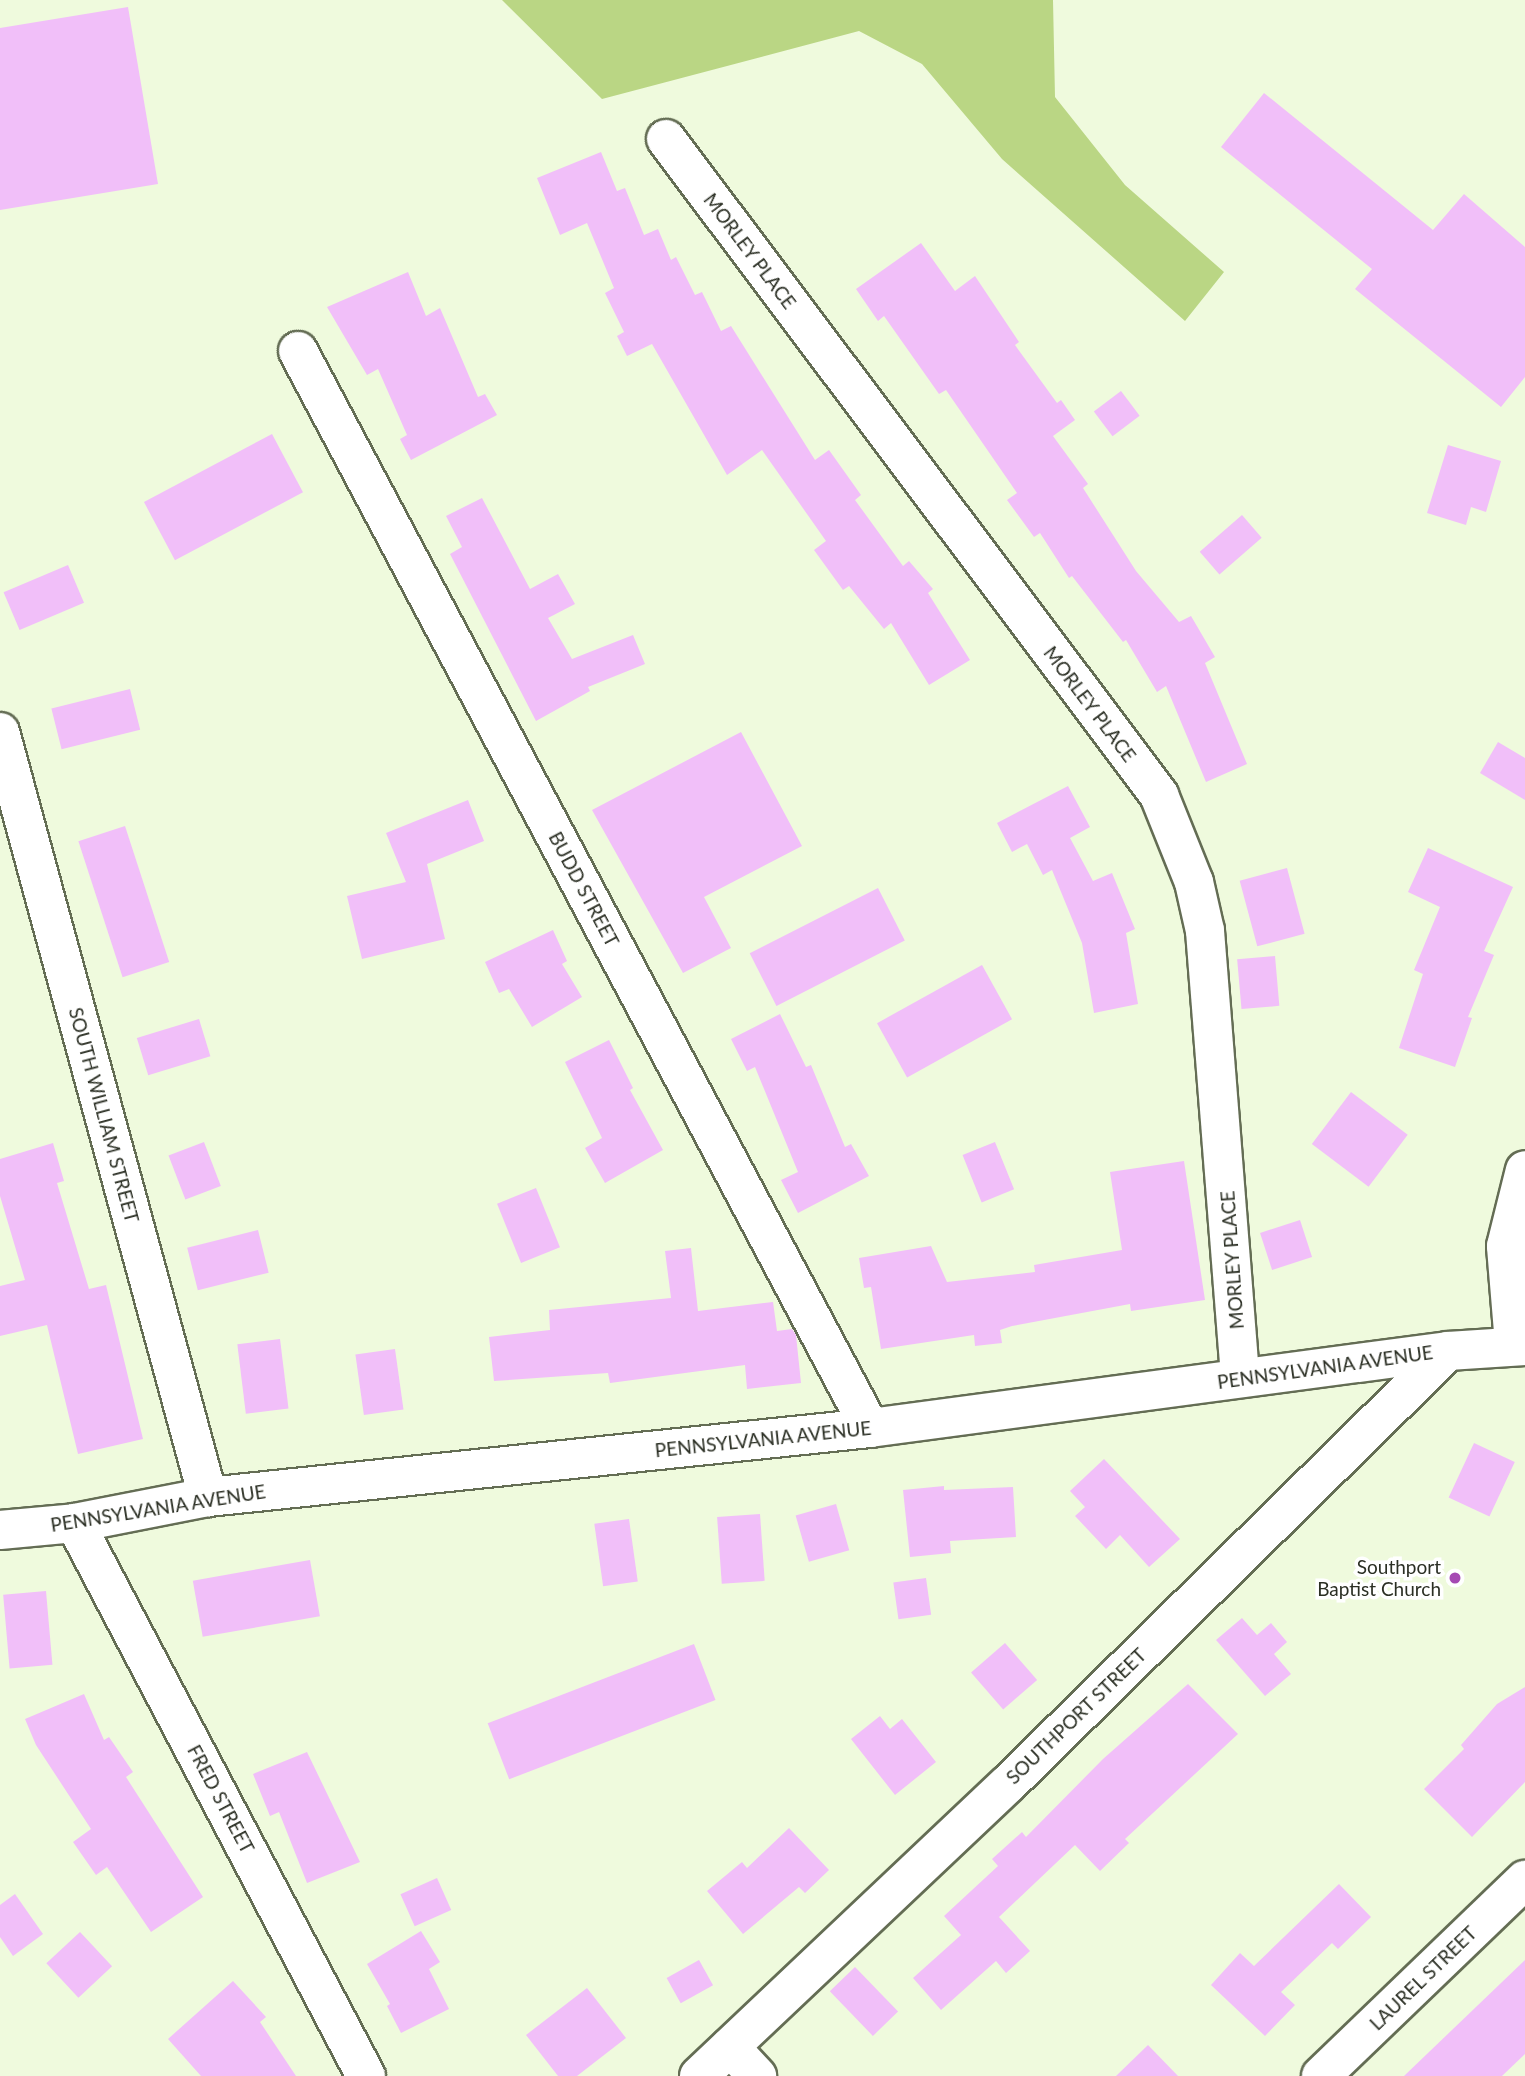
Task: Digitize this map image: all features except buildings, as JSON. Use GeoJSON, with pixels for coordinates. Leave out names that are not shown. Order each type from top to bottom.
{"type":"FeatureCollection","features":[{"type":"Feature","properties":{"kind":"street","name":"MORLEY PLACE"},"geometry":{"type":"LineString","coordinates":[[666,139],[1159,795],[1194,882],[1205,931],[1240,1378]]}},
{"type":"Feature","properties":{"kind":"street","name":"BUDD STREET"},"geometry":{"type":"LineString","coordinates":[[298,351],[870,1427]]}},
{"type":"Feature","properties":{"kind":"street","name":"SOUTH WILLIAM STREET"},"geometry":{"type":"LineString","coordinates":[[0,733],[208,1497]]}},
{"type":"Feature","properties":{"kind":"street"},"geometry":{"type":"LineString","coordinates":[[1520,1345],[1506,1246],[1525,1170]]}},
{"type":"Feature","properties":{"kind":"street","name":"PENNSYLVANIA AVENUE"},"geometry":{"type":"LineString","coordinates":[[0,1530],[75,1522],[208,1497],[870,1427],[1448,1351],[1520,1345]]}},
{"type":"Feature","properties":{"kind":"street","name":"SOUTHPORT STREET"},"geometry":{"type":"LineString","coordinates":[[699,2076],[1008,1784],[1448,1351]]}},
{"type":"Feature","properties":{"kind":"street","name":"FRED STREET"},"geometry":{"type":"LineString","coordinates":[[75,1522],[366,2076]]}},
{"type":"Feature","properties":{"kind":"street","name":"LAUREL STREET"},"geometry":{"type":"LineString","coordinates":[[1321,2076],[1525,1880]]}},
{"type":"Feature","properties":{"kind":"street"},"geometry":{"type":"LineString","coordinates":[[730,2047],[757,2076]]}},
{"type":"Feature","properties":{"kind":"green space"},"geometry":{"type":"Polygon","coordinates":[[[502,0],[1053,0],[1055,97],[1125,185],[1224,272],[1185,321],[1002,159],[922,64],[859,31],[602,99],[502,0]]]}},
{"type":"Feature","properties":{"kind":"place","name":"Southport Baptist Church"},"geometry":{"type":"Point","coordinates":[1455,1578]}}]}
